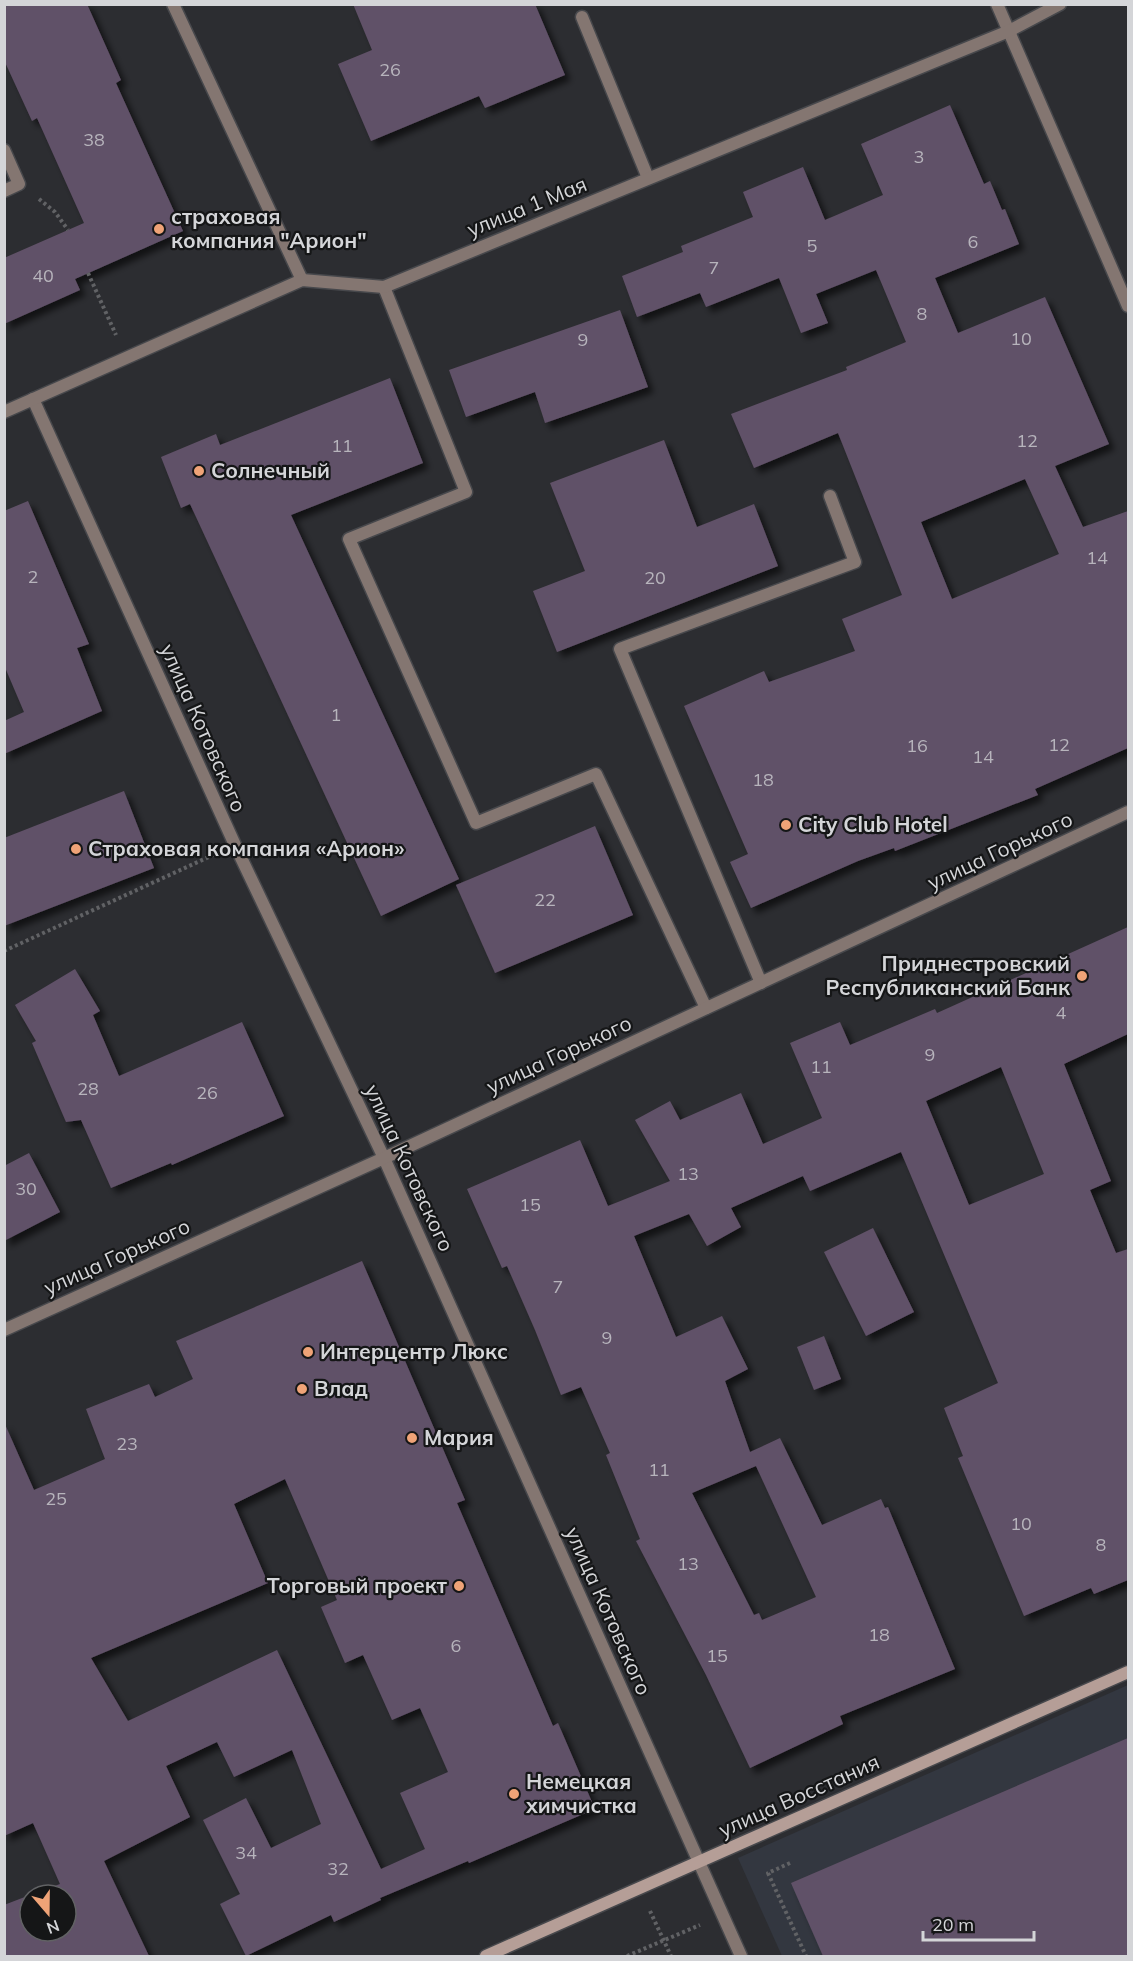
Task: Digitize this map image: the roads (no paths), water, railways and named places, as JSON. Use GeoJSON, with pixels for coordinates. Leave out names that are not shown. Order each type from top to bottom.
{"type":"FeatureCollection","features":[{"type":"Feature","properties":{"kind":"street"},"geometry":{"type":"LineString","coordinates":[[173,4],[302,280]]}},
{"type":"Feature","properties":{"kind":"street"},"geometry":{"type":"LineString","coordinates":[[997,4],[1128,306]]}},
{"type":"Feature","properties":{"kind":"street","name":"улица 1 Мая"},"geometry":{"type":"LineString","coordinates":[[4,411],[302,280],[384,287],[1009,31],[1060,4]]}},
{"type":"Feature","properties":{"kind":"street"},"geometry":{"type":"LineString","coordinates":[[582,17],[648,178]]}},
{"type":"Feature","properties":{"kind":"street"},"geometry":{"type":"LineString","coordinates":[[4,150],[19,184],[4,191]]}},
{"type":"Feature","properties":{"kind":"street"},"geometry":{"type":"LineString","coordinates":[[384,287],[466,492],[349,539],[476,823],[596,774],[706,1008]]}},
{"type":"Feature","properties":{"kind":"street","name":"улица Котовского"},"geometry":{"type":"LineString","coordinates":[[33,399],[235,845],[384,1158],[741,1956]]}},
{"type":"Feature","properties":{"kind":"street"},"geometry":{"type":"LineString","coordinates":[[761,983],[620,649],[855,562],[830,496]]}},
{"type":"Feature","properties":{"kind":"street","name":"улица Горького"},"geometry":{"type":"LineString","coordinates":[[4,1329],[384,1158],[1128,812]]}},
{"type":"Feature","properties":{"kind":"street","name":"улица Восстания"},"geometry":{"type":"LineString","coordinates":[[486,1956],[1128,1672]]}},
{"type":"Feature","properties":{"kind":"place","name":"страховая компания \"Арион\""},"geometry":{"type":"Point","coordinates":[159,229]}},
{"type":"Feature","properties":{"kind":"place","name":"Солнечный"},"geometry":{"type":"Point","coordinates":[199,471]}},
{"type":"Feature","properties":{"kind":"place","name":"City Club Hotel"},"geometry":{"type":"Point","coordinates":[786,825]}},
{"type":"Feature","properties":{"kind":"place","name":"Страховая компания «Арион»"},"geometry":{"type":"Point","coordinates":[76,849]}},
{"type":"Feature","properties":{"kind":"place","name":"Приднестровский Республиканский Банк"},"geometry":{"type":"Point","coordinates":[1082,976]}},
{"type":"Feature","properties":{"kind":"place","name":"Интерцентр Люкс"},"geometry":{"type":"Point","coordinates":[308,1352]}},
{"type":"Feature","properties":{"kind":"place","name":"Влад"},"geometry":{"type":"Point","coordinates":[302,1389]}},
{"type":"Feature","properties":{"kind":"place","name":"Мария"},"geometry":{"type":"Point","coordinates":[412,1438]}},
{"type":"Feature","properties":{"kind":"place","name":"Торговый проект"},"geometry":{"type":"Point","coordinates":[459,1586]}},
{"type":"Feature","properties":{"kind":"place","name":"Немецкая химчистка"},"geometry":{"type":"Point","coordinates":[514,1794]}}]}
